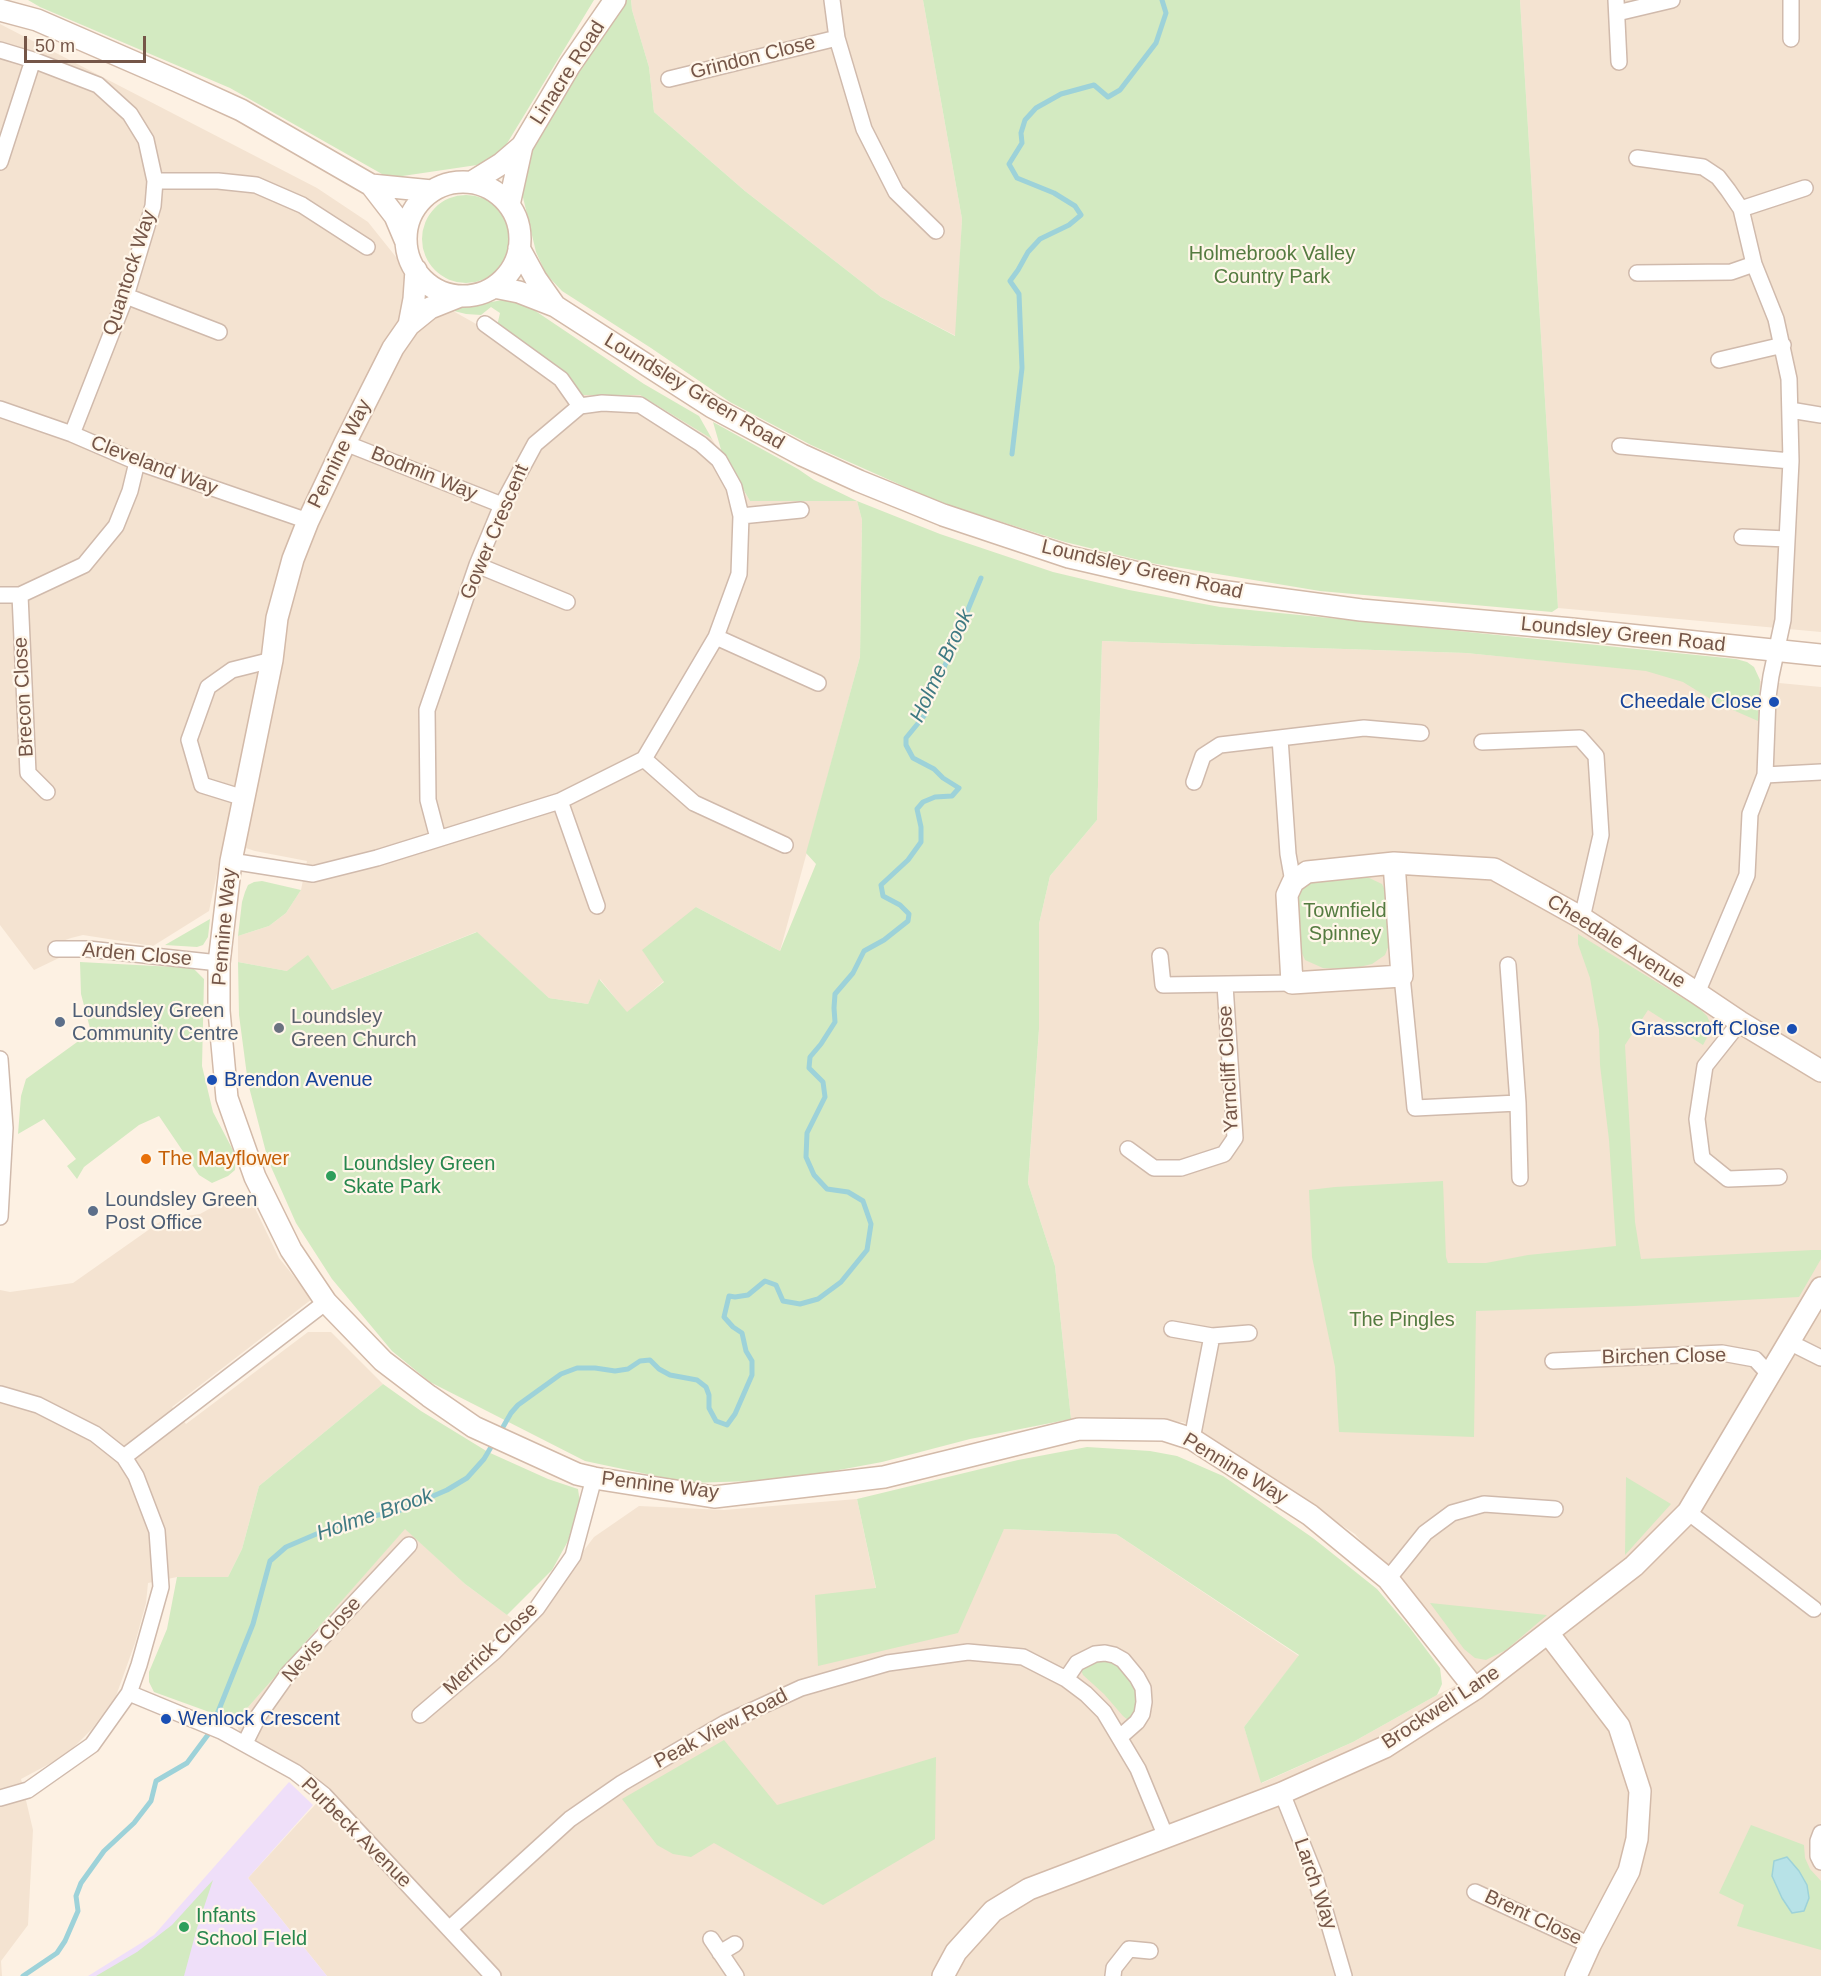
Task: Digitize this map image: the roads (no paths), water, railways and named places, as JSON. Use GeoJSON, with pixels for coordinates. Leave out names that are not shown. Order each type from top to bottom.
{"type":"FeatureCollection","features":[{"type":"Feature","properties":{"kind":"street","name":"Linacre Road"},"geometry":{"type":"LineString","coordinates":[[509,206],[522,146],[570,65],[615,0]]}},
{"type":"Feature","properties":{"kind":"street"},"geometry":{"type":"LineString","coordinates":[[832,0],[837,38],[864,129],[896,192],[936,231]]}},
{"type":"Feature","properties":{"kind":"street"},"geometry":{"type":"LineString","coordinates":[[1619,62],[1617,6],[1672,0]]}},
{"type":"Feature","properties":{"kind":"street"},"geometry":{"type":"LineString","coordinates":[[1791,0],[1791,39]]}},
{"type":"Feature","properties":{"kind":"street"},"geometry":{"type":"LineString","coordinates":[[0,10],[37,20],[241,110],[371,186],[394,216],[416,270],[423,279],[440,291],[460,296],[483,292],[494,287],[511,270],[516,260],[519,248],[519,226],[509,206],[497,193],[472,182],[451,183],[432,191],[416,208],[410,218],[406,242]]}},
{"type":"Feature","properties":{"kind":"street","name":"Grindon Close"},"geometry":{"type":"LineString","coordinates":[[669,79],[837,38]]}},
{"type":"Feature","properties":{"kind":"street","name":"Quantock Way"},"geometry":{"type":"LineString","coordinates":[[0,50],[98,85],[130,114],[146,140],[155,181],[153,206],[126,296],[72,434]]}},
{"type":"Feature","properties":{"kind":"street"},"geometry":{"type":"LineString","coordinates":[[0,162],[33,60]]}},
{"type":"Feature","properties":{"kind":"street","name":"Linacre Road"},"geometry":{"type":"LineString","coordinates":[[472,182],[501,164],[522,146]]}},
{"type":"Feature","properties":{"kind":"street"},"geometry":{"type":"LineString","coordinates":[[1637,159],[1703,167],[1718,177],[1741,209],[1754,264],[1776,319],[1789,379],[1791,461],[1783,620],[1768,697],[1765,776],[1750,814],[1747,875],[1698,993]]}},
{"type":"Feature","properties":{"kind":"street"},"geometry":{"type":"LineString","coordinates":[[155,181],[218,181],[256,185],[302,206],[367,247]]}},
{"type":"Feature","properties":{"kind":"street"},"geometry":{"type":"LineString","coordinates":[[371,186],[432,191]]}},
{"type":"Feature","properties":{"kind":"street"},"geometry":{"type":"LineString","coordinates":[[1741,209],[1805,188]]}},
{"type":"Feature","properties":{"kind":"street","name":"Loundsley Green Road"},"geometry":{"type":"LineString","coordinates":[[519,248],[536,279],[555,306]]}},
{"type":"Feature","properties":{"kind":"street"},"geometry":{"type":"LineString","coordinates":[[1637,273],[1731,272],[1754,264]]}},
{"type":"Feature","properties":{"kind":"street","name":"Pennine Way"},"geometry":{"type":"LineString","coordinates":[[409,325],[416,270]]}},
{"type":"Feature","properties":{"kind":"street","name":"Loundsley Green Road"},"geometry":{"type":"LineString","coordinates":[[494,287],[519,292],[555,306],[712,407],[802,455],[859,481],[953,518],[1069,557],[1212,590],[1361,610],[1821,655]]}},
{"type":"Feature","properties":{"kind":"street"},"geometry":{"type":"LineString","coordinates":[[126,296],[219,332]]}},
{"type":"Feature","properties":{"kind":"street","name":"Pennine Way"},"geometry":{"type":"LineString","coordinates":[[460,296],[430,309],[409,325],[393,348],[308,521],[293,559],[277,618],[272,660],[231,861],[219,963],[219,1011],[227,1098],[255,1177],[291,1250],[326,1302],[383,1361],[474,1427],[577,1474],[714,1497],[885,1477],[1079,1429],[1164,1430],[1192,1439],[1310,1515],[1388,1579],[1475,1689]]}},
{"type":"Feature","properties":{"kind":"street"},"geometry":{"type":"LineString","coordinates":[[231,861],[313,874],[377,858],[560,801],[644,759],[716,637],[739,574],[741,516],[734,487],[719,460],[701,444],[640,405],[602,403],[580,406],[561,379],[485,324]]}},
{"type":"Feature","properties":{"kind":"street"},"geometry":{"type":"LineString","coordinates":[[1719,360],[1783,345]]}},
{"type":"Feature","properties":{"kind":"street","name":"Gower Crescent"},"geometry":{"type":"LineString","coordinates":[[438,838],[428,800],[427,710],[477,565],[502,505],[535,444],[580,406]]}},
{"type":"Feature","properties":{"kind":"street","name":"Cleveland Way"},"geometry":{"type":"LineString","coordinates":[[0,409],[72,434],[137,462],[308,521]]}},
{"type":"Feature","properties":{"kind":"street"},"geometry":{"type":"LineString","coordinates":[[1790,410],[1821,415]]}},
{"type":"Feature","properties":{"kind":"street","name":"Bodmin Way"},"geometry":{"type":"LineString","coordinates":[[345,442],[502,505]]}},
{"type":"Feature","properties":{"kind":"street"},"geometry":{"type":"LineString","coordinates":[[1620,446],[1791,461]]}},
{"type":"Feature","properties":{"kind":"street"},"geometry":{"type":"LineString","coordinates":[[0,595],[20,595],[84,565],[116,526],[137,462]]}},
{"type":"Feature","properties":{"kind":"street"},"geometry":{"type":"LineString","coordinates":[[741,516],[801,510]]}},
{"type":"Feature","properties":{"kind":"street"},"geometry":{"type":"LineString","coordinates":[[1742,537],[1787,539]]}},
{"type":"Feature","properties":{"kind":"street"},"geometry":{"type":"LineString","coordinates":[[477,565],[567,602]]}},
{"type":"Feature","properties":{"kind":"street","name":"Brecon Close"},"geometry":{"type":"LineString","coordinates":[[20,595],[28,773],[47,792]]}},
{"type":"Feature","properties":{"kind":"street"},"geometry":{"type":"LineString","coordinates":[[716,637],[818,682]]}},
{"type":"Feature","properties":{"kind":"street"},"geometry":{"type":"LineString","coordinates":[[244,798],[202,785],[189,740],[208,687],[232,670],[272,660]]}},
{"type":"Feature","properties":{"kind":"street"},"geometry":{"type":"LineString","coordinates":[[1194,782],[1203,756],[1220,745],[1364,728],[1421,733]]}},
{"type":"Feature","properties":{"kind":"street"},"geometry":{"type":"LineString","coordinates":[[1280,738],[1288,854],[1293,882],[1287,895],[1292,983]]}},
{"type":"Feature","properties":{"kind":"street"},"geometry":{"type":"LineString","coordinates":[[1482,742],[1580,738],[1596,756],[1601,835],[1581,918]]}},
{"type":"Feature","properties":{"kind":"street"},"geometry":{"type":"LineString","coordinates":[[644,759],[694,803],[785,845]]}},
{"type":"Feature","properties":{"kind":"street"},"geometry":{"type":"LineString","coordinates":[[1765,776],[1821,772]]}},
{"type":"Feature","properties":{"kind":"street"},"geometry":{"type":"LineString","coordinates":[[560,801],[597,906]]}},
{"type":"Feature","properties":{"kind":"street"},"geometry":{"type":"LineString","coordinates":[[1394,863],[1415,1108],[1518,1103]]}},
{"type":"Feature","properties":{"kind":"street","name":"Cheedale Avenue"},"geometry":{"type":"LineString","coordinates":[[1293,882],[1307,872],[1394,863],[1494,869],[1581,918],[1740,1022],[1821,1071]]}},
{"type":"Feature","properties":{"kind":"street","name":"Arden Close"},"geometry":{"type":"LineString","coordinates":[[56,949],[88,949],[219,963]]}},
{"type":"Feature","properties":{"kind":"street"},"geometry":{"type":"LineString","coordinates":[[1160,956],[1163,985],[1292,983],[1402,976]]}},
{"type":"Feature","properties":{"kind":"street"},"geometry":{"type":"LineString","coordinates":[[1508,965],[1518,1103],[1520,1178]]}},
{"type":"Feature","properties":{"kind":"street","name":"Yarncliff Close"},"geometry":{"type":"LineString","coordinates":[[1128,1149],[1154,1167],[1181,1168],[1224,1154],[1234,1138],[1225,985]]}},
{"type":"Feature","properties":{"kind":"street"},"geometry":{"type":"LineString","coordinates":[[1740,1022],[1705,1066],[1697,1119],[1702,1158],[1728,1179],[1779,1177]]}},
{"type":"Feature","properties":{"kind":"street"},"geometry":{"type":"LineString","coordinates":[[0,1059],[2,1113],[0,1217]]}},
{"type":"Feature","properties":{"kind":"street","name":"Brockwell Lane"},"geometry":{"type":"LineString","coordinates":[[943,1976],[956,1952],[993,1911],[1029,1889],[1282,1793],[1385,1747],[1475,1689],[1548,1634],[1634,1566],[1688,1512],[1821,1288]]}},
{"type":"Feature","properties":{"kind":"street"},"geometry":{"type":"LineString","coordinates":[[124,1457],[326,1302]]}},
{"type":"Feature","properties":{"kind":"street"},"geometry":{"type":"LineString","coordinates":[[1172,1329],[1212,1336],[1249,1333]]}},
{"type":"Feature","properties":{"kind":"street"},"geometry":{"type":"LineString","coordinates":[[1192,1439],[1212,1336]]}},
{"type":"Feature","properties":{"kind":"street"},"geometry":{"type":"LineString","coordinates":[[1790,1342],[1821,1358]]}},
{"type":"Feature","properties":{"kind":"street","name":"Birchen Close"},"geometry":{"type":"LineString","coordinates":[[1553,1361],[1722,1353],[1755,1359],[1769,1374]]}},
{"type":"Feature","properties":{"kind":"street"},"geometry":{"type":"LineString","coordinates":[[0,1394],[38,1405],[94,1434],[124,1457],[136,1476],[157,1531],[161,1587],[129,1694],[92,1745],[28,1790],[0,1798]]}},
{"type":"Feature","properties":{"kind":"street","name":"Merrick Close"},"geometry":{"type":"LineString","coordinates":[[420,1715],[494,1652],[537,1608],[573,1556],[594,1478]]}},
{"type":"Feature","properties":{"kind":"street"},"geometry":{"type":"LineString","coordinates":[[1388,1579],[1425,1533],[1452,1512],[1484,1504],[1555,1509]]}},
{"type":"Feature","properties":{"kind":"street"},"geometry":{"type":"LineString","coordinates":[[1688,1512],[1814,1609]]}},
{"type":"Feature","properties":{"kind":"street","name":"Nevis Close"},"geometry":{"type":"LineString","coordinates":[[245,1743],[259,1715],[288,1674],[409,1545]]}},
{"type":"Feature","properties":{"kind":"street"},"geometry":{"type":"LineString","coordinates":[[1548,1634],[1619,1726],[1640,1791],[1637,1839],[1629,1871],[1576,1976]]}},
{"type":"Feature","properties":{"kind":"street","name":"Peak View Road"},"geometry":{"type":"LineString","coordinates":[[449,1929],[570,1819],[622,1783],[725,1723],[801,1688],[888,1663],[968,1652],[1023,1657],[1066,1679],[1086,1694],[1104,1712],[1138,1769],[1166,1837]]}},
{"type":"Feature","properties":{"kind":"street"},"geometry":{"type":"LineString","coordinates":[[1066,1679],[1077,1663],[1095,1654],[1105,1653],[1123,1660],[1143,1688],[1144,1702],[1142,1714],[1137,1722],[1120,1737]]}},
{"type":"Feature","properties":{"kind":"street","name":"Purbeck Avenue"},"geometry":{"type":"LineString","coordinates":[[129,1694],[211,1726],[295,1772],[324,1795],[493,1976]]}},
{"type":"Feature","properties":{"kind":"street","name":"Larch Way"},"geometry":{"type":"LineString","coordinates":[[1282,1793],[1314,1873],[1344,1976]]}},
{"type":"Feature","properties":{"kind":"street"},"geometry":{"type":"LineString","coordinates":[[1821,1833],[1818,1841],[1818,1856],[1821,1862]]}},
{"type":"Feature","properties":{"kind":"street","name":"Brent Close"},"geometry":{"type":"LineString","coordinates":[[1475,1892],[1590,1945]]}},
{"type":"Feature","properties":{"kind":"street"},"geometry":{"type":"LineString","coordinates":[[711,1939],[736,1976]]}},
{"type":"Feature","properties":{"kind":"street"},"geometry":{"type":"LineString","coordinates":[[720,1953],[735,1944]]}},
{"type":"Feature","properties":{"kind":"street"},"geometry":{"type":"LineString","coordinates":[[1113,1976],[1114,1968],[1129,1949],[1150,1951]]}},
{"type":"Feature","properties":{"kind":"water"},"geometry":{"type":"Polygon","coordinates":[[[1787,1857],[1807,1885],[1809,1898],[1804,1911],[1792,1913],[1772,1876],[1774,1861],[1787,1857]]]}},
{"type":"Feature","properties":{"kind":"waterway","name":"Holme Brook"},"geometry":{"type":"LineString","coordinates":[[1012,454],[1022,368],[1019,294],[1010,281],[1028,252],[1040,239],[1069,225],[1081,215],[1075,206],[1054,193],[1017,178],[1009,164],[1022,143],[1021,133],[1025,120],[1036,108],[1061,94],[1094,85],[1108,97],[1120,90],[1156,43],[1166,13],[1162,0]]}},
{"type":"Feature","properties":{"kind":"waterway","name":"Holme Brook"},"geometry":{"type":"LineString","coordinates":[[499,1434],[518,1405],[561,1374],[577,1368],[615,1371],[628,1369],[640,1361],[650,1360],[670,1375],[697,1380],[706,1387],[709,1395],[709,1408],[716,1421],[727,1425],[735,1414],[752,1375],[752,1361],[746,1351],[742,1333],[724,1317],[729,1296],[748,1295],[765,1281],[776,1285],[783,1301],[800,1304],[818,1299],[841,1282],[867,1250],[871,1224],[863,1201],[848,1192],[827,1189],[814,1175],[806,1157],[807,1133],[825,1097],[823,1082],[809,1068],[810,1057],[835,1022],[835,994],[853,973],[864,951],[884,940],[908,921],[909,914],[900,905],[883,896],[881,885],[908,860],[921,842],[921,827],[917,809],[923,802],[935,797],[952,796],[959,788],[934,769],[913,758],[906,745],[906,738],[924,716],[981,578]]}},
{"type":"Feature","properties":{"kind":"waterway","name":"Holme Brook"},"geometry":{"type":"LineString","coordinates":[[23,1976],[57,1953],[78,1911],[76,1896],[81,1883],[104,1851],[134,1823],[151,1801],[156,1781],[187,1763],[210,1732],[253,1624],[270,1561],[286,1547],[349,1520],[396,1512],[447,1490],[467,1478],[484,1459],[494,1442]]}},
{"type":"Feature","properties":{"kind":"place","name":"Cheedale Close"},"geometry":{"type":"Point","coordinates":[1774,702]}},
{"type":"Feature","properties":{"kind":"place","name":"Loundsley Green Community Centre"},"geometry":{"type":"Point","coordinates":[60,1022]}},
{"type":"Feature","properties":{"kind":"place","name":"Loundsley Green Church"},"geometry":{"type":"Point","coordinates":[279,1028]}},
{"type":"Feature","properties":{"kind":"place","name":"Grasscroft Close"},"geometry":{"type":"Point","coordinates":[1792,1029]}},
{"type":"Feature","properties":{"kind":"place","name":"Brendon Avenue"},"geometry":{"type":"Point","coordinates":[212,1080]}},
{"type":"Feature","properties":{"kind":"place","name":"The Mayflower"},"geometry":{"type":"Point","coordinates":[146,1159]}},
{"type":"Feature","properties":{"kind":"place","name":"Loundsley Green Skate Park"},"geometry":{"type":"Point","coordinates":[331,1176]}},
{"type":"Feature","properties":{"kind":"place","name":"Loundsley Green Post Office"},"geometry":{"type":"Point","coordinates":[93,1211]}},
{"type":"Feature","properties":{"kind":"place","name":"Wenlock Crescent"},"geometry":{"type":"Point","coordinates":[166,1719]}},
{"type":"Feature","properties":{"kind":"place","name":"Infants School FIeld"},"geometry":{"type":"Point","coordinates":[184,1927]}},
{"type":"Feature","properties":{"kind":"park label","name":"Holmebrook Valley Country Park"},"geometry":{"type":"Point","coordinates":[1272,266]}},
{"type":"Feature","properties":{"kind":"park label","name":"Townfield Spinney"},"geometry":{"type":"Point","coordinates":[1345,922]}},
{"type":"Feature","properties":{"kind":"park label","name":"The Pingles"},"geometry":{"type":"Point","coordinates":[1402,1320]}}]}
